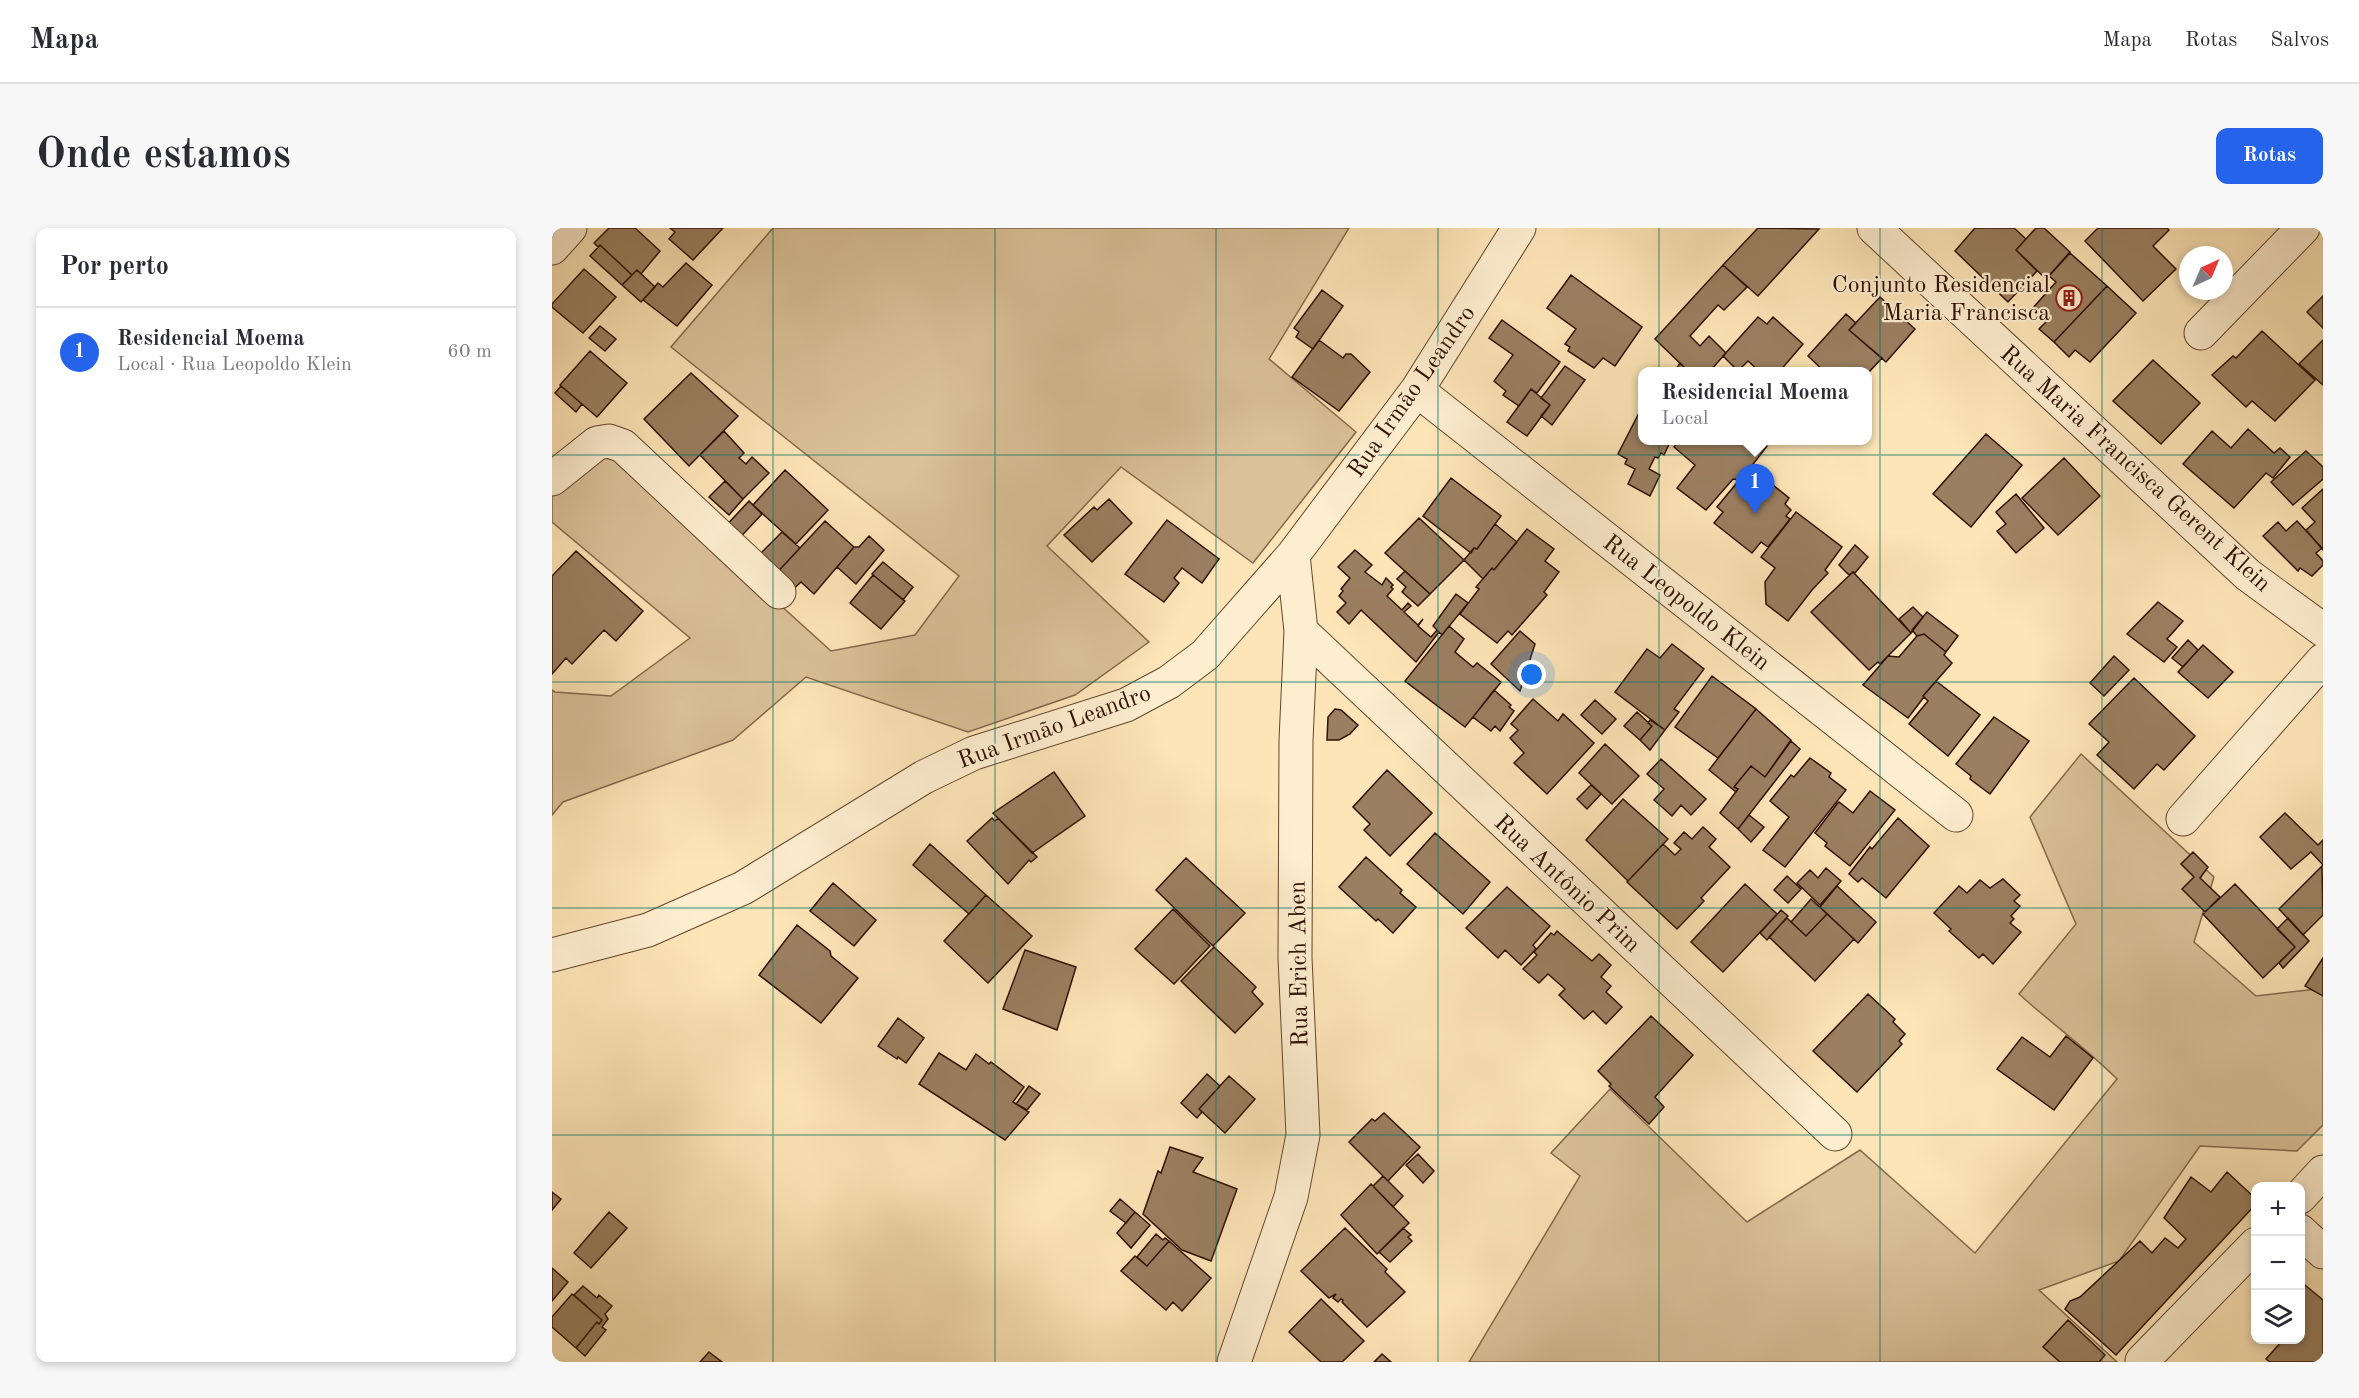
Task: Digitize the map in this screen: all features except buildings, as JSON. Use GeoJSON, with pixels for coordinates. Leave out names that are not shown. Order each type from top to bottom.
{"type":"FeatureCollection","features":[{"type":"Feature","properties":{"kind":"street"},"geometry":{"type":"LineString","coordinates":[[552,248],[570,228]]}},
{"type":"Feature","properties":{"kind":"street","name":"Rua Irmão Leandro"},"geometry":{"type":"LineString","coordinates":[[552,955],[648,930],[743,888],[924,777],[964,757],[1126,705],[1169,682],[1205,655],[1293,555],[1417,390],[1519,228]]}},
{"type":"Feature","properties":{"kind":"street","name":"Rua Maria Francisca Gerent Klein"},"geometry":{"type":"LineString","coordinates":[[1874,228],[2248,575],[2323,630]]}},
{"type":"Feature","properties":{"kind":"street"},"geometry":{"type":"LineString","coordinates":[[2201,333],[2303,228]]}},
{"type":"Feature","properties":{"kind":"street","name":"Rua Leopoldo Klein"},"geometry":{"type":"LineString","coordinates":[[1417,390],[1956,815]]}},
{"type":"Feature","properties":{"kind":"street"},"geometry":{"type":"LineString","coordinates":[[552,479],[597,443],[609,441],[623,446],[779,592]]}},
{"type":"Feature","properties":{"kind":"street","name":"Rua Erich Aben"},"geometry":{"type":"LineString","coordinates":[[1234,1362],[1291,1197],[1303,1135],[1295,958],[1296,740],[1301,631],[1293,555]]}},
{"type":"Feature","properties":{"kind":"street","name":"Rua Antônio Prim"},"geometry":{"type":"LineString","coordinates":[[1301,631],[1835,1134]]}},
{"type":"Feature","properties":{"kind":"street"},"geometry":{"type":"LineString","coordinates":[[2183,819],[2323,660]]}},
{"type":"Feature","properties":{"kind":"street"},"geometry":{"type":"LineString","coordinates":[[2305,1192],[2323,1172]]}},
{"type":"Feature","properties":{"kind":"street"},"geometry":{"type":"LineString","coordinates":[[2305,1235],[2323,1252]]}},
{"type":"Feature","properties":{"kind":"street"},"geometry":{"type":"LineString","coordinates":[[2142,1361],[2251,1249]]}},
{"type":"Feature","properties":{"kind":"shaded area"},"geometry":{"type":"Polygon","coordinates":[[[773,228],[1349,228],[1269,359],[1356,432],[1253,563],[1121,467],[1047,546],[1149,642],[1075,695],[968,732],[806,677],[733,740],[563,802],[552,815],[552,690],[611,696],[690,638],[552,522],[552,496],[605,446],[831,651],[915,635],[959,576],[671,347],[773,228]]]}},
{"type":"Feature","properties":{"kind":"shaded area"},"geometry":{"type":"Polygon","coordinates":[[[2081,754],[2214,877],[2194,942],[2256,996],[2317,989],[2323,995],[2323,1125],[2297,1151],[2200,1146],[2119,1261],[2039,1290],[2117,1362],[1469,1362],[1580,1176],[1551,1153],[1610,1089],[1747,1222],[1860,1150],[1975,1253],[2117,1079],[2019,994],[2076,924],[2030,817],[2081,754]]]}},
{"type":"Feature","properties":{"kind":"place","name":"Conjunto Residencial Maria Francisca"},"geometry":{"type":"Point","coordinates":[2069,298]}},
{"type":"Feature","properties":{"kind":"place","name":"Residencial Moema"},"geometry":{"type":"Point","coordinates":[1755,514]}}]}
